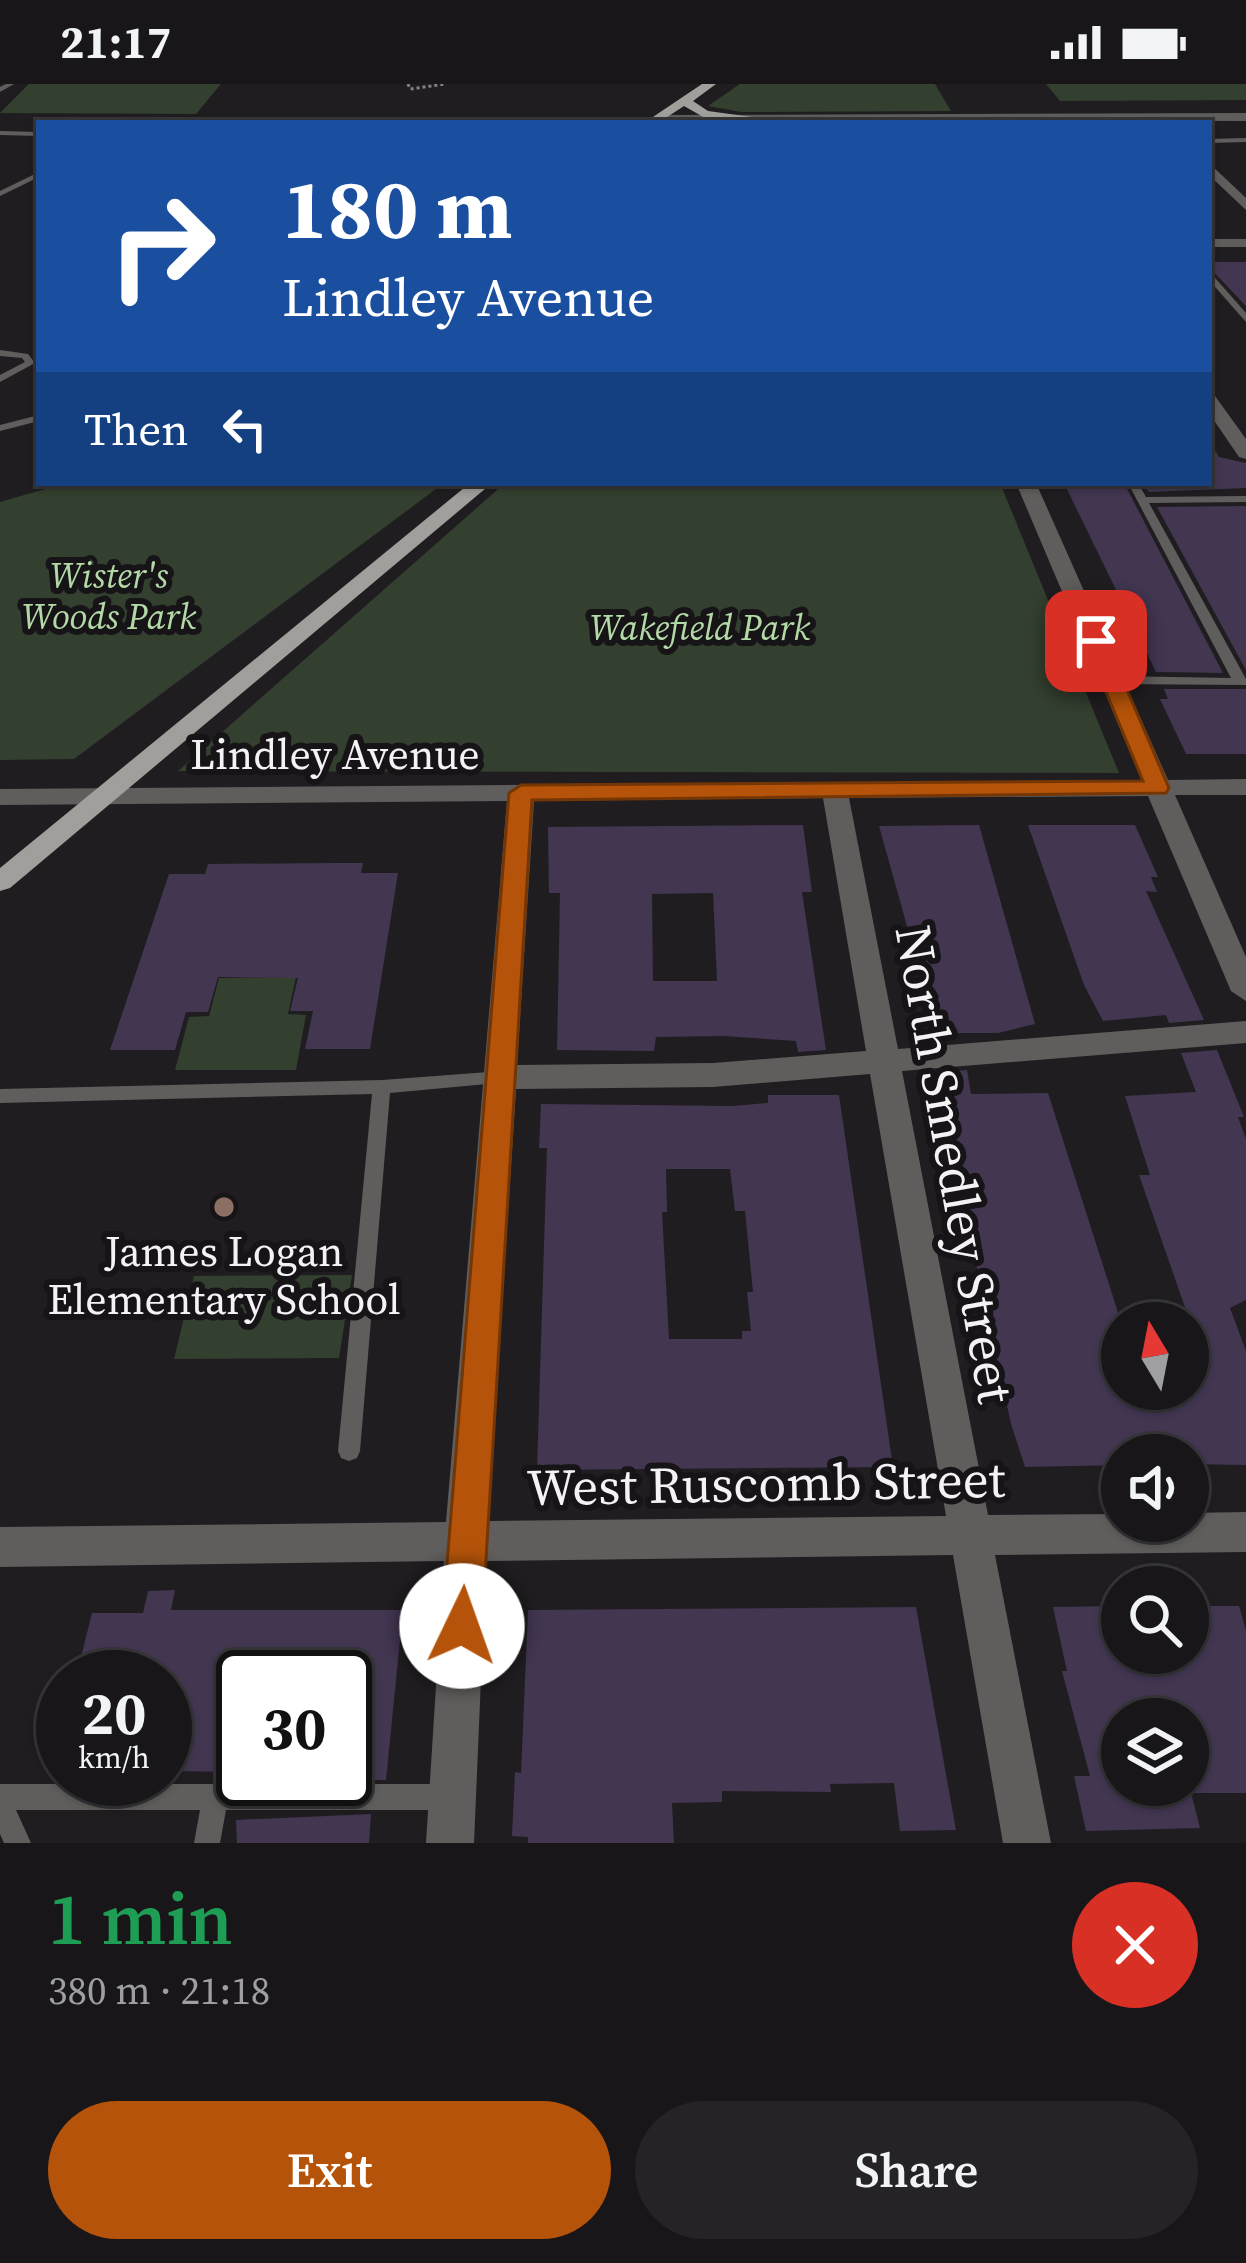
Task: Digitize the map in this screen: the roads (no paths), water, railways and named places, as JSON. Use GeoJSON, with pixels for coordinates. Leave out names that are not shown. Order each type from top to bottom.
{"type":"FeatureCollection","features":[{"type":"Feature","properties":{"kind":"main road"},"geometry":{"type":"LineString","coordinates":[[656,120],[710,84]]}},
{"type":"Feature","properties":{"kind":"main road"},"geometry":{"type":"LineString","coordinates":[[686,101],[705,113],[753,118]]}},
{"type":"Feature","properties":{"kind":"main road"},"geometry":{"type":"LineString","coordinates":[[0,882],[478,486]]}},
{"type":"Feature","properties":{"kind":"street"},"geometry":{"type":"LineString","coordinates":[[1162,120],[1246,117]]}},
{"type":"Feature","properties":{"kind":"street"},"geometry":{"type":"LineString","coordinates":[[687,120],[766,120]]}},
{"type":"Feature","properties":{"kind":"street"},"geometry":{"type":"LineString","coordinates":[[889,120],[978,120]]}},
{"type":"Feature","properties":{"kind":"street"},"geometry":{"type":"LineString","coordinates":[[1212,170],[1246,206]]}},
{"type":"Feature","properties":{"kind":"street"},"geometry":{"type":"LineString","coordinates":[[1212,243],[1246,243]]}},
{"type":"Feature","properties":{"kind":"street"},"geometry":{"type":"LineString","coordinates":[[1212,404],[1243,444]]}},
{"type":"Feature","properties":{"kind":"street"},"geometry":{"type":"LineString","coordinates":[[1212,440],[1243,444]]}},
{"type":"Feature","properties":{"kind":"street"},"geometry":{"type":"LineString","coordinates":[[1027,486],[1246,991]]}},
{"type":"Feature","properties":{"kind":"street","name":"Lindley Avenue"},"geometry":{"type":"LineString","coordinates":[[0,796],[1246,787]]}},
{"type":"Feature","properties":{"kind":"street","name":"North Smedley Street"},"geometry":{"type":"LineString","coordinates":[[834,788],[1027,1843]]}},
{"type":"Feature","properties":{"kind":"street"},"geometry":{"type":"LineString","coordinates":[[450,1843],[466,1540],[521,793]]}},
{"type":"Feature","properties":{"kind":"street"},"geometry":{"type":"LineString","coordinates":[[502,1077],[713,1075],[1246,1032]]}},
{"type":"Feature","properties":{"kind":"street","name":"West Ruscomb Street"},"geometry":{"type":"LineString","coordinates":[[0,1547],[1246,1532]]}},
{"type":"Feature","properties":{"kind":"lane"},"geometry":{"type":"LineString","coordinates":[[0,90],[10,84]]}},
{"type":"Feature","properties":{"kind":"lane"},"geometry":{"type":"LineString","coordinates":[[0,133],[36,134]]}},
{"type":"Feature","properties":{"kind":"lane"},"geometry":{"type":"LineString","coordinates":[[1212,141],[1246,140]]}},
{"type":"Feature","properties":{"kind":"lane"},"geometry":{"type":"LineString","coordinates":[[0,194],[36,176]]}},
{"type":"Feature","properties":{"kind":"lane"},"geometry":{"type":"LineString","coordinates":[[1212,278],[1246,320]]}},
{"type":"Feature","properties":{"kind":"lane"},"geometry":{"type":"LineString","coordinates":[[0,353],[25,356],[30,363],[0,379]]}},
{"type":"Feature","properties":{"kind":"lane"},"geometry":{"type":"LineString","coordinates":[[0,428],[36,419]]}},
{"type":"Feature","properties":{"kind":"lane"},"geometry":{"type":"LineString","coordinates":[[1113,680],[1243,682],[1135,486]]}},
{"type":"Feature","properties":{"kind":"lane"},"geometry":{"type":"LineString","coordinates":[[1142,500],[1246,499]]}},
{"type":"Feature","properties":{"kind":"lane"},"geometry":{"type":"LineString","coordinates":[[0,1096],[382,1087],[502,1077]]}},
{"type":"Feature","properties":{"kind":"lane"},"geometry":{"type":"LineString","coordinates":[[350,1451],[382,1087]]}},
{"type":"Feature","properties":{"kind":"lane"},"geometry":{"type":"LineString","coordinates":[[18,1843],[0,1800],[453,1797]]}},
{"type":"Feature","properties":{"kind":"lane"},"geometry":{"type":"LineString","coordinates":[[207,1843],[214,1798]]}},
{"type":"Feature","properties":{"kind":"place","name":"James Logan Elementary School"},"geometry":{"type":"Point","coordinates":[224,1207]}},
{"type":"Feature","properties":{"kind":"park label","name":"Wister's Woods Park"},"geometry":{"type":"Point","coordinates":[109,596]}},
{"type":"Feature","properties":{"kind":"park label","name":"Wakefield Park"},"geometry":{"type":"Point","coordinates":[700,627]}}]}
